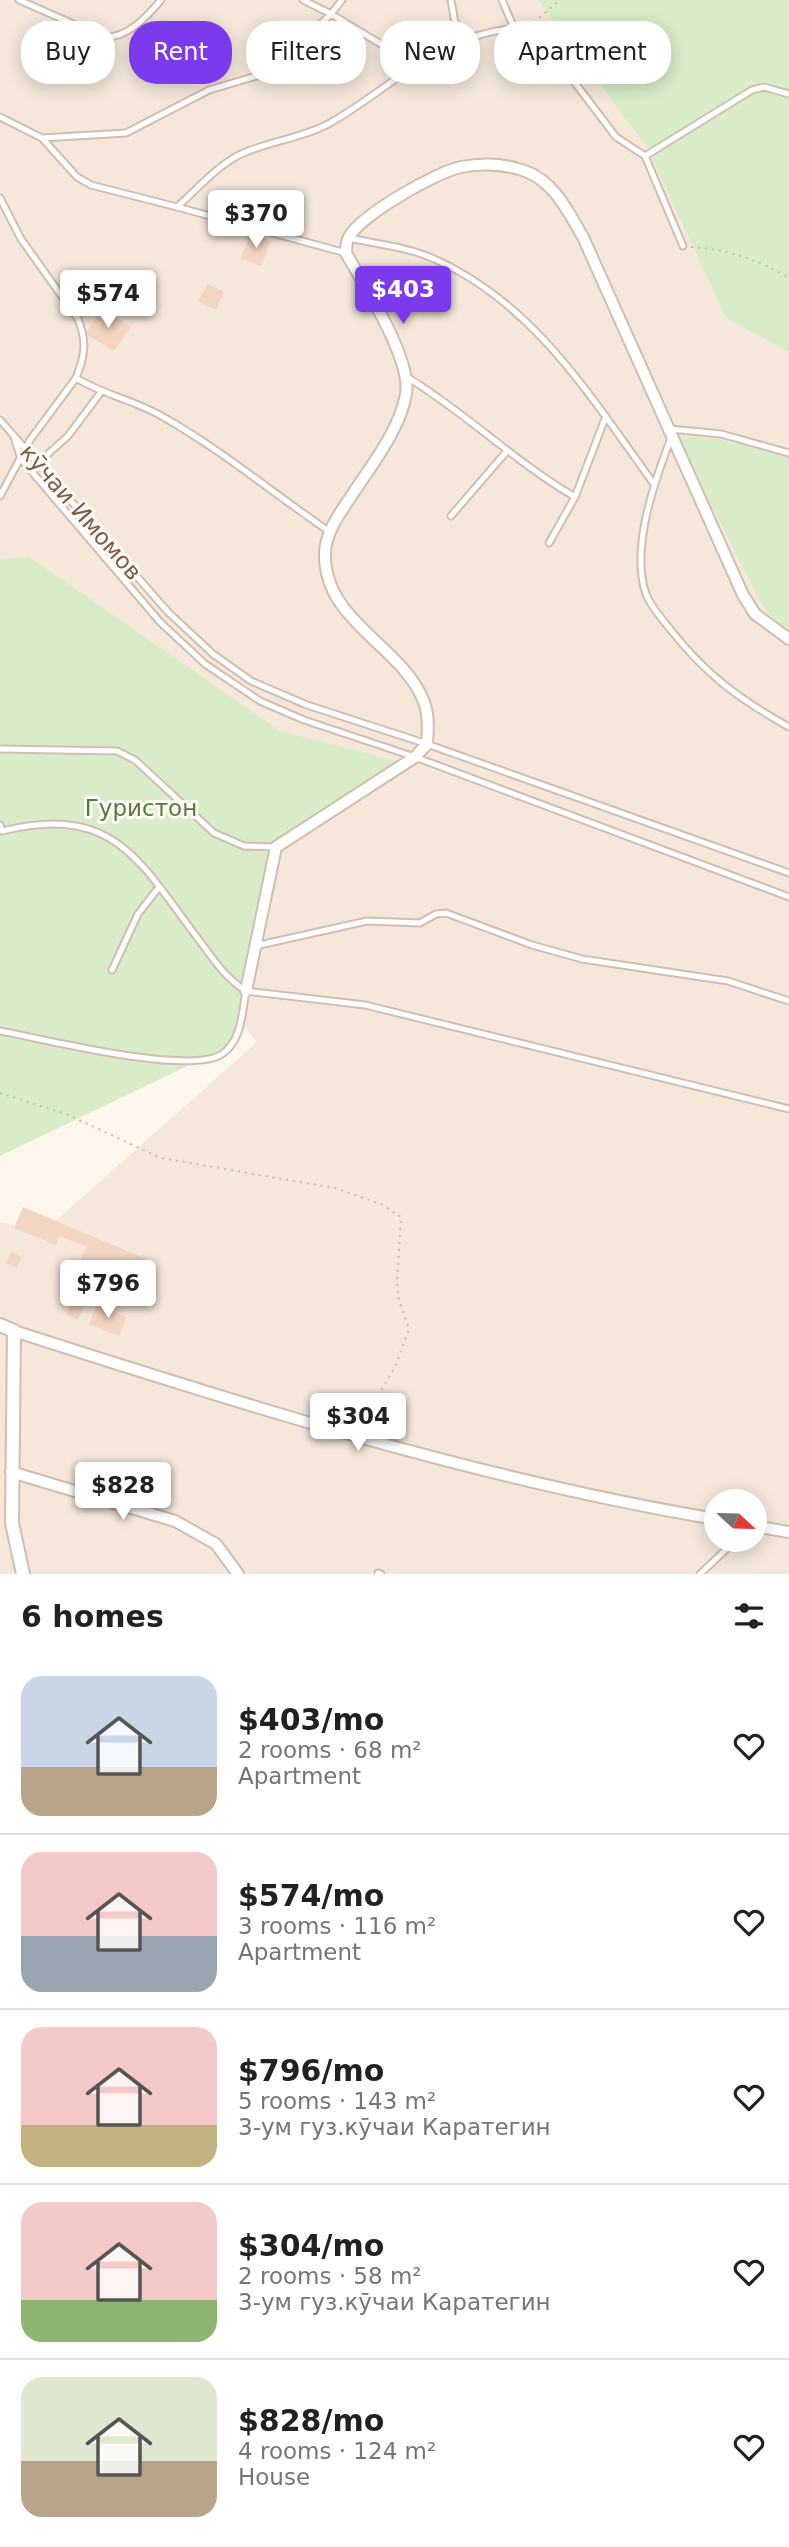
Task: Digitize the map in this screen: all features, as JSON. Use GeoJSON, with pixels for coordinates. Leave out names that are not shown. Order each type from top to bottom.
{"type":"FeatureCollection","features":[{"type":"Feature","properties":{"kind":"street"},"geometry":{"type":"LineString","coordinates":[[246,991],[276,848],[415,757],[427,744],[424,704],[416,687],[405,670],[356,624],[337,596],[324,554],[330,532],[399,415],[406,395],[407,377],[402,358],[346,253],[349,237],[375,214],[442,173],[460,167],[506,166],[527,172],[545,182],[559,197],[583,237],[743,595],[755,614],[789,639]]}},
{"type":"Feature","properties":{"kind":"street"},"geometry":{"type":"LineString","coordinates":[[0,1325],[191,1389],[431,1457],[635,1505],[704,1517]]}},
{"type":"Feature","properties":{"kind":"street"},"geometry":{"type":"LineString","coordinates":[[14,1331],[12,1523],[23,1574]]}},
{"type":"Feature","properties":{"kind":"street"},"geometry":{"type":"LineString","coordinates":[[11,1472],[175,1521],[216,1544],[238,1574]]}},
{"type":"Feature","properties":{"kind":"street"},"geometry":{"type":"LineString","coordinates":[[767,1528],[789,1532]]}},
{"type":"Feature","properties":{"kind":"lane"},"geometry":{"type":"LineString","coordinates":[[19,0],[103,37],[115,38],[125,34],[161,0]]}},
{"type":"Feature","properties":{"kind":"lane"},"geometry":{"type":"LineString","coordinates":[[303,0],[380,44]]}},
{"type":"Feature","properties":{"kind":"lane"},"geometry":{"type":"LineString","coordinates":[[42,138],[126,133],[209,90],[270,72],[331,14],[342,0]]}},
{"type":"Feature","properties":{"kind":"lane"},"geometry":{"type":"LineString","coordinates":[[451,0],[455,21]]}},
{"type":"Feature","properties":{"kind":"lane"},"geometry":{"type":"LineString","coordinates":[[502,0],[511,21]]}},
{"type":"Feature","properties":{"kind":"lane"},"geometry":{"type":"LineString","coordinates":[[177,207],[232,159],[322,127],[385,84]]}},
{"type":"Feature","properties":{"kind":"lane"},"geometry":{"type":"LineString","coordinates":[[577,84],[616,137],[645,156],[683,246]]}},
{"type":"Feature","properties":{"kind":"lane"},"geometry":{"type":"LineString","coordinates":[[645,156],[752,90],[764,87],[789,94]]}},
{"type":"Feature","properties":{"kind":"lane"},"geometry":{"type":"LineString","coordinates":[[0,117],[42,138],[77,177],[91,184],[346,253]]}},
{"type":"Feature","properties":{"kind":"lane"},"geometry":{"type":"LineString","coordinates":[[0,198],[21,239],[78,319],[85,348],[76,378],[26,447],[0,496]]}},
{"type":"Feature","properties":{"kind":"lane"},"geometry":{"type":"LineString","coordinates":[[349,237],[429,257],[463,275],[501,302],[547,342],[606,416],[654,484]]}},
{"type":"Feature","properties":{"kind":"lane"},"geometry":{"type":"LineString","coordinates":[[407,377],[439,397],[507,451],[575,497]]}},
{"type":"Feature","properties":{"kind":"lane"},"geometry":{"type":"LineString","coordinates":[[76,378],[101,392],[152,411],[199,438],[330,532]]}},
{"type":"Feature","properties":{"kind":"lane"},"geometry":{"type":"LineString","coordinates":[[39,462],[75,428],[101,392]]}},
{"type":"Feature","properties":{"kind":"lane"},"geometry":{"type":"LineString","coordinates":[[549,543],[575,497],[606,416]]}},
{"type":"Feature","properties":{"kind":"lane"},"geometry":{"type":"LineString","coordinates":[[0,419],[13,433]]}},
{"type":"Feature","properties":{"kind":"lane","name":"кӯчаи Имомов"},"geometry":{"type":"LineString","coordinates":[[13,433],[132,574],[201,643],[226,664],[279,695],[427,744],[789,873]]}},
{"type":"Feature","properties":{"kind":"lane","name":"кӯчаи Имомов"},"geometry":{"type":"LineString","coordinates":[[13,433],[21,459],[143,603],[191,653],[219,675],[275,708],[415,757],[789,897]]}},
{"type":"Feature","properties":{"kind":"lane"},"geometry":{"type":"LineString","coordinates":[[789,453],[722,434],[669,434],[654,484],[643,550],[643,581],[653,608],[711,677],[742,700],[789,727]]}},
{"type":"Feature","properties":{"kind":"lane"},"geometry":{"type":"LineString","coordinates":[[451,516],[507,451]]}},
{"type":"Feature","properties":{"kind":"lane"},"geometry":{"type":"LineString","coordinates":[[0,749],[117,751],[135,760],[214,833],[244,846],[276,848]]}},
{"type":"Feature","properties":{"kind":"lane"},"geometry":{"type":"LineString","coordinates":[[0,825],[2,831],[42,822],[62,822],[102,832],[121,844],[159,887],[225,975],[246,991],[365,1005],[789,1109]]}},
{"type":"Feature","properties":{"kind":"lane"},"geometry":{"type":"LineString","coordinates":[[112,970],[138,914],[159,887]]}},
{"type":"Feature","properties":{"kind":"lane"},"geometry":{"type":"LineString","coordinates":[[255,946],[367,921],[420,923],[436,914],[446,913],[567,955],[727,981],[789,1001]]}},
{"type":"Feature","properties":{"kind":"lane"},"geometry":{"type":"LineString","coordinates":[[0,1031],[191,1063],[222,1054],[234,1042],[246,991]]}},
{"type":"Feature","properties":{"kind":"lane"},"geometry":{"type":"LineString","coordinates":[[700,1574],[723,1552]]}},
{"type":"Feature","properties":{"kind":"path"},"geometry":{"type":"LineString","coordinates":[[535,21],[560,0]]}},
{"type":"Feature","properties":{"kind":"path"},"geometry":{"type":"LineString","coordinates":[[683,246],[736,254],[770,267],[789,278]]}},
{"type":"Feature","properties":{"kind":"path"},"geometry":{"type":"LineString","coordinates":[[0,1093],[66,1114],[161,1158],[335,1188],[381,1205],[401,1217],[397,1282],[399,1301],[409,1329],[395,1367],[361,1423]]}},
{"type":"Feature","properties":{"kind":"shaded area"},"geometry":{"type":"Polygon","coordinates":[[[0,0],[538,0],[554,21],[494,21],[494,84],[600,84],[648,149],[726,318],[789,352],[789,457],[763,452],[789,636],[789,1574],[0,1574],[0,1222],[43,1232],[257,1042],[55,806],[0,748],[0,0]]]}},
{"type":"Feature","properties":{"kind":"green space"},"geometry":{"type":"Polygon","coordinates":[[[538,0],[789,0],[789,352],[726,318],[648,149],[600,84],[671,84],[671,21],[554,21],[538,0]]]}},
{"type":"Feature","properties":{"kind":"green space"},"geometry":{"type":"Polygon","coordinates":[[[676,436],[718,439],[789,457],[789,636],[763,606],[676,436]]]}},
{"type":"Feature","properties":{"kind":"green space","name":"Гуристон"},"geometry":{"type":"Polygon","coordinates":[[[28,556],[280,731],[401,762],[275,854],[235,1043],[0,1156],[0,560],[28,556]]]}},
{"type":"Feature","properties":{"kind":"building"},"geometry":{"type":"Polygon","coordinates":[[[250,235],[271,241],[261,266],[240,259],[250,235]]]}},
{"type":"Feature","properties":{"kind":"building"},"geometry":{"type":"Polygon","coordinates":[[[208,284],[224,292],[216,310],[198,301],[208,284]]]}},
{"type":"Feature","properties":{"kind":"building"},"geometry":{"type":"Polygon","coordinates":[[[102,309],[131,327],[114,351],[85,334],[102,309]]]}},
{"type":"Feature","properties":{"kind":"building"},"geometry":{"type":"Polygon","coordinates":[[[23,1207],[151,1261],[138,1291],[78,1266],[86,1247],[60,1236],[56,1245],[14,1228],[23,1207]]]}},
{"type":"Feature","properties":{"kind":"building"},"geometry":{"type":"Polygon","coordinates":[[[11,1252],[22,1257],[17,1268],[6,1263],[11,1252]]]}},
{"type":"Feature","properties":{"kind":"building"},"geometry":{"type":"Polygon","coordinates":[[[75,1296],[86,1301],[78,1320],[67,1315],[75,1296]]]}},
{"type":"Feature","properties":{"kind":"building"},"geometry":{"type":"Polygon","coordinates":[[[97,1305],[127,1317],[119,1336],[89,1324],[97,1305]]]}}]}
